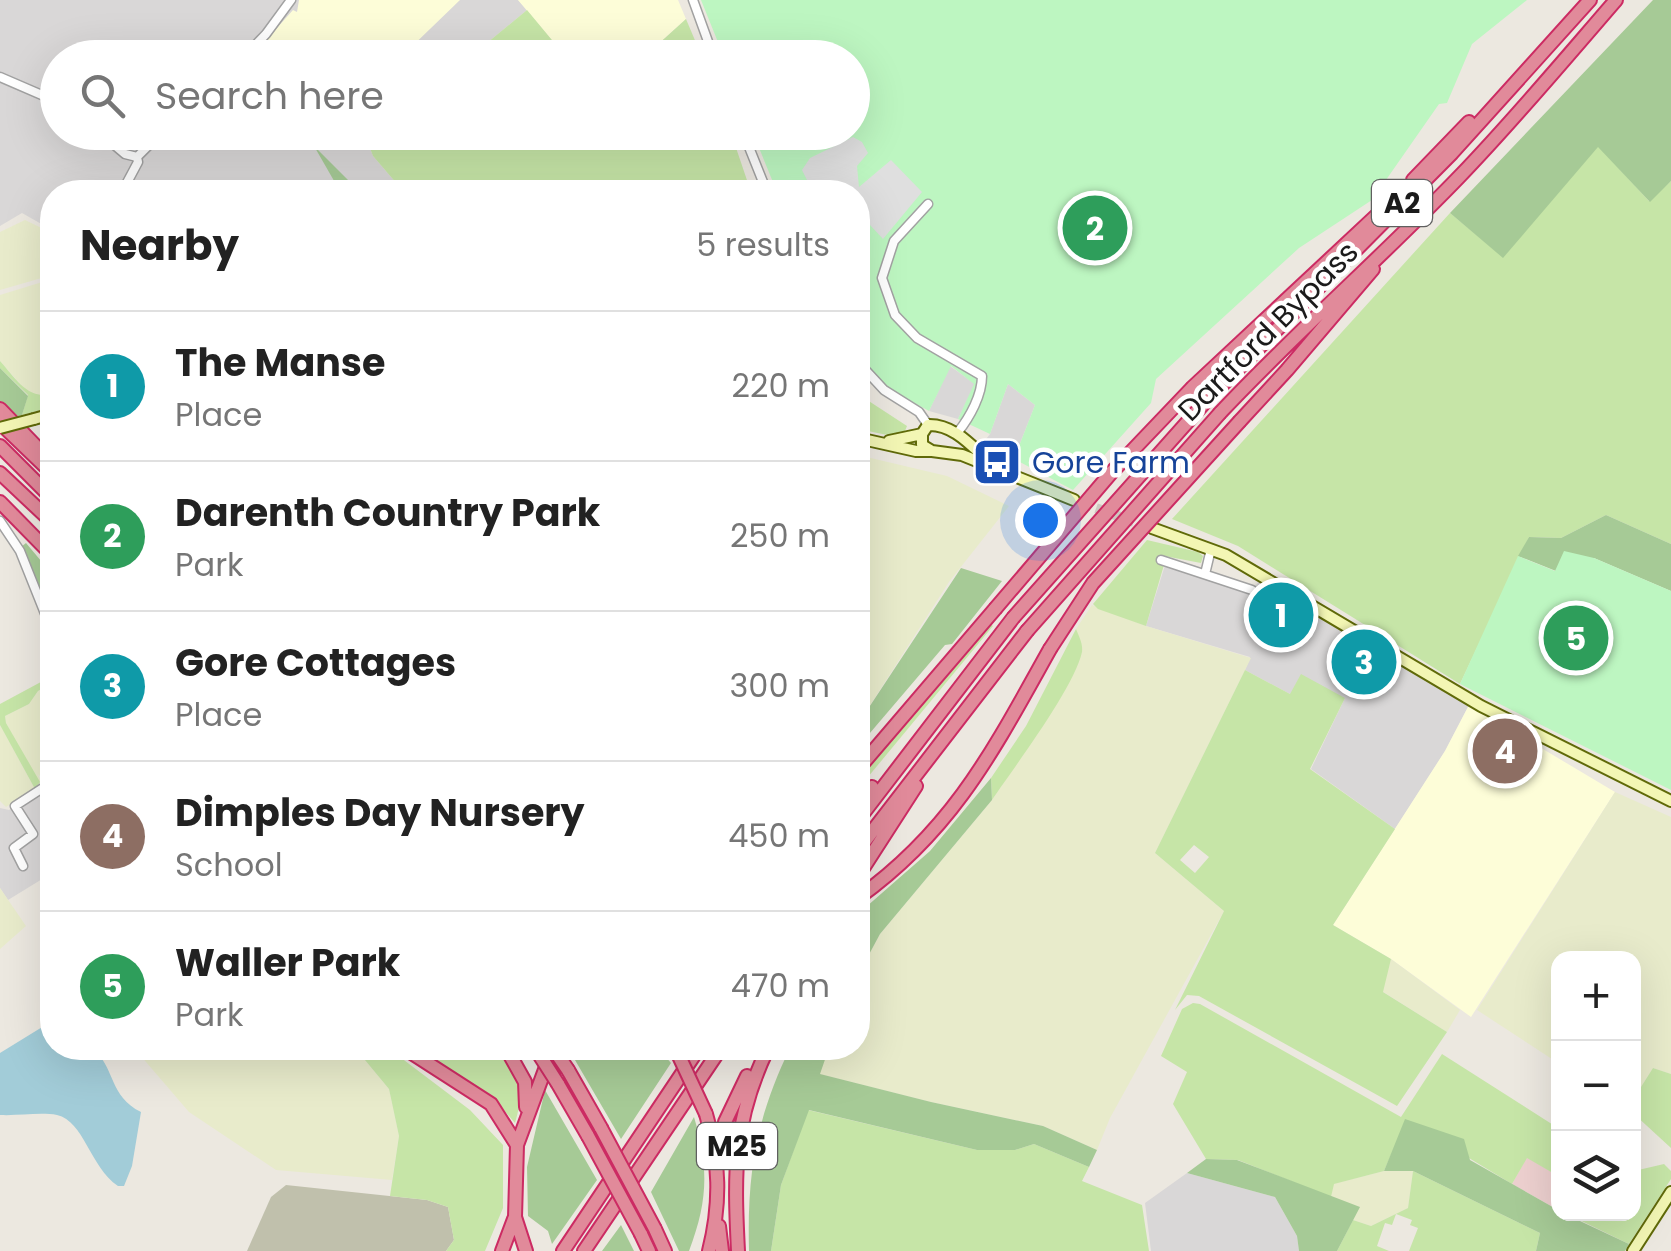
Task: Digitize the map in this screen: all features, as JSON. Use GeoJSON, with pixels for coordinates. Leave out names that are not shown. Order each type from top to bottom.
{"type":"FeatureCollection","features":[{"type":"Feature","properties":{"kind":"highway","name":"A2"},"geometry":{"type":"LineString","coordinates":[[870,756],[1111,473],[1193,387],[1369,224],[1587,0]]}},
{"type":"Feature","properties":{"kind":"highway","name":"Dartford Bypass"},"geometry":{"type":"LineString","coordinates":[[870,804],[1013,618],[1207,400],[1452,152],[1587,0]]}},
{"type":"Feature","properties":{"kind":"highway","name":"Dartford Bypass"},"geometry":{"type":"LineString","coordinates":[[870,834],[1027,631],[1220,413],[1517,116],[1616,0]]}},
{"type":"Feature","properties":{"kind":"highway","name":"A2"},"geometry":{"type":"LineString","coordinates":[[870,887],[925,840],[970,787],[1079,602],[1112,561],[1350,298],[1395,240]]}},
{"type":"Feature","properties":{"kind":"highway"},"geometry":{"type":"LineString","coordinates":[[0,409],[40,451]]}},
{"type":"Feature","properties":{"kind":"highway"},"geometry":{"type":"LineString","coordinates":[[0,425],[40,461]]}},
{"type":"Feature","properties":{"kind":"highway"},"geometry":{"type":"LineString","coordinates":[[0,446],[40,486]]}},
{"type":"Feature","properties":{"kind":"highway"},"geometry":{"type":"LineString","coordinates":[[0,472],[40,512]]}},
{"type":"Feature","properties":{"kind":"highway"},"geometry":{"type":"LineString","coordinates":[[0,502],[40,543]]}},
{"type":"Feature","properties":{"kind":"highway"},"geometry":{"type":"LineString","coordinates":[[870,791],[950,699]]}},
{"type":"Feature","properties":{"kind":"highway"},"geometry":{"type":"LineString","coordinates":[[870,857],[963,712]]}},
{"type":"Feature","properties":{"kind":"highway"},"geometry":{"type":"LineString","coordinates":[[423,1060],[491,1104],[518,1145]]}},
{"type":"Feature","properties":{"kind":"highway"},"geometry":{"type":"LineString","coordinates":[[513,1060],[525,1082],[526,1114]]}},
{"type":"Feature","properties":{"kind":"highway"},"geometry":{"type":"LineString","coordinates":[[543,1060],[648,1232],[665,1251]]}},
{"type":"Feature","properties":{"kind":"highway"},"geometry":{"type":"LineString","coordinates":[[502,1251],[514,1217],[518,1145],[547,1060]]}},
{"type":"Feature","properties":{"kind":"highway"},"geometry":{"type":"LineString","coordinates":[[562,1060],[601,1128],[648,1232],[649,1251]]}},
{"type":"Feature","properties":{"kind":"highway"},"geometry":{"type":"LineString","coordinates":[[681,1060],[706,1114],[718,1157]]}},
{"type":"Feature","properties":{"kind":"highway"},"geometry":{"type":"LineString","coordinates":[[563,1251],[692,1060]]}},
{"type":"Feature","properties":{"kind":"highway"},"geometry":{"type":"LineString","coordinates":[[584,1251],[713,1060]]}},
{"type":"Feature","properties":{"kind":"highway"},"geometry":{"type":"LineString","coordinates":[[709,1251],[718,1208],[718,1157],[725,1122],[759,1060]]}},
{"type":"Feature","properties":{"kind":"highway","name":"M25"},"geometry":{"type":"LineString","coordinates":[[738,1251],[738,1135],[760,1060]]}},
{"type":"Feature","properties":{"kind":"highway","name":"M25"},"geometry":{"type":"LineString","coordinates":[[718,1208],[722,1251]]}},
{"type":"Feature","properties":{"kind":"highway"},"geometry":{"type":"LineString","coordinates":[[514,1217],[526,1251]]}},
{"type":"Feature","properties":{"kind":"main road"},"geometry":{"type":"LineString","coordinates":[[0,425],[40,417]]}},
{"type":"Feature","properties":{"kind":"main road"},"geometry":{"type":"LineString","coordinates":[[925,430],[922,445],[932,450]]}},
{"type":"Feature","properties":{"kind":"main road"},"geometry":{"type":"LineString","coordinates":[[880,442],[925,430],[959,435],[998,468]]}},
{"type":"Feature","properties":{"kind":"main road"},"geometry":{"type":"LineString","coordinates":[[955,453],[959,435]]}},
{"type":"Feature","properties":{"kind":"main road"},"geometry":{"type":"LineString","coordinates":[[870,440],[916,451],[955,453],[1074,500]]}},
{"type":"Feature","properties":{"kind":"main road"},"geometry":{"type":"LineString","coordinates":[[1152,528],[1244,565],[1344,628],[1481,706],[1671,801]]}},
{"type":"Feature","properties":{"kind":"main road"},"geometry":{"type":"LineString","coordinates":[[1634,1251],[1671,1192]]}},
{"type":"Feature","properties":{"kind":"street"},"geometry":{"type":"LineString","coordinates":[[260,40],[291,0]]}},
{"type":"Feature","properties":{"kind":"street"},"geometry":{"type":"LineString","coordinates":[[693,0],[707,40]]}},
{"type":"Feature","properties":{"kind":"street"},"geometry":{"type":"LineString","coordinates":[[0,78],[40,95]]}},
{"type":"Feature","properties":{"kind":"street"},"geometry":{"type":"LineString","coordinates":[[120,150],[137,157]]}},
{"type":"Feature","properties":{"kind":"street"},"geometry":{"type":"LineString","coordinates":[[137,157],[144,150]]}},
{"type":"Feature","properties":{"kind":"street"},"geometry":{"type":"LineString","coordinates":[[750,150],[762,180]]}},
{"type":"Feature","properties":{"kind":"street"},"geometry":{"type":"LineString","coordinates":[[128,180],[137,157]]}},
{"type":"Feature","properties":{"kind":"street"},"geometry":{"type":"LineString","coordinates":[[928,204],[894,241],[882,278],[895,315],[916,338],[982,376],[974,406],[959,435]]}},
{"type":"Feature","properties":{"kind":"street"},"geometry":{"type":"LineString","coordinates":[[870,375],[884,390],[919,412],[925,430]]}},
{"type":"Feature","properties":{"kind":"street"},"geometry":{"type":"LineString","coordinates":[[0,520],[20,551],[40,601]]}},
{"type":"Feature","properties":{"kind":"street"},"geometry":{"type":"LineString","coordinates":[[1205,574],[1211,549]]}},
{"type":"Feature","properties":{"kind":"street"},"geometry":{"type":"LineString","coordinates":[[1161,560],[1252,590]]}},
{"type":"Feature","properties":{"kind":"street"},"geometry":{"type":"LineString","coordinates":[[23,866],[14,848],[33,834],[16,806],[40,790]]}},
{"type":"Feature","properties":{"kind":"shaded area"},"geometry":{"type":"Polygon","coordinates":[[[0,0],[518,0],[527,10],[491,40],[40,40],[40,150],[371,150],[394,180],[40,180],[40,223],[22,213],[0,226],[0,0]]]}},
{"type":"Feature","properties":{"kind":"shaded area"},"geometry":{"type":"Polygon","coordinates":[[[299,0],[460,0],[419,40],[266,40],[293,10],[297,12],[299,0]]]}},
{"type":"Feature","properties":{"kind":"shaded area"},"geometry":{"type":"Polygon","coordinates":[[[518,0],[678,0],[686,19],[663,40],[552,40],[518,0]]]}},
{"type":"Feature","properties":{"kind":"shaded area"},"geometry":{"type":"Polygon","coordinates":[[[1653,0],[1671,0],[1671,181],[1650,202],[1598,147],[1503,258],[1450,213],[1653,0]]]}},
{"type":"Feature","properties":{"kind":"shaded area"},"geometry":{"type":"Polygon","coordinates":[[[316,150],[348,180],[334,180],[316,150]]]}},
{"type":"Feature","properties":{"kind":"shaded area"},"geometry":{"type":"Polygon","coordinates":[[[826,150],[868,153],[857,166],[858,180],[807,180],[802,170],[810,158],[826,150]]]}},
{"type":"Feature","properties":{"kind":"shaded area"},"geometry":{"type":"Polygon","coordinates":[[[891,160],[922,192],[883,239],[870,225],[867,180],[891,160]]]}},
{"type":"Feature","properties":{"kind":"shaded area"},"geometry":{"type":"Polygon","coordinates":[[[25,220],[40,227],[40,278],[0,290],[0,232],[25,220]]]}},
{"type":"Feature","properties":{"kind":"shaded area"},"geometry":{"type":"Polygon","coordinates":[[[40,283],[40,397],[28,393],[0,361],[0,295],[40,283]]]}},
{"type":"Feature","properties":{"kind":"shaded area"},"geometry":{"type":"Polygon","coordinates":[[[950,366],[975,384],[958,419],[929,411],[950,366]]]}},
{"type":"Feature","properties":{"kind":"shaded area"},"geometry":{"type":"Polygon","coordinates":[[[0,368],[28,396],[22,415],[16,417],[0,401],[0,368]]]}},
{"type":"Feature","properties":{"kind":"shaded area"},"geometry":{"type":"Polygon","coordinates":[[[1008,384],[1035,405],[1014,459],[989,452],[983,443],[1008,384]]]}},
{"type":"Feature","properties":{"kind":"shaded area"},"geometry":{"type":"Polygon","coordinates":[[[870,458],[947,476],[1009,506],[949,582],[870,705],[870,458]]]}},
{"type":"Feature","properties":{"kind":"shaded area"},"geometry":{"type":"Polygon","coordinates":[[[1606,515],[1671,544],[1671,591],[1594,558],[1556,571],[1518,556],[1529,537],[1561,538],[1606,515]]]}},
{"type":"Feature","properties":{"kind":"shaded area"},"geometry":{"type":"Polygon","coordinates":[[[26,543],[40,560],[40,595],[21,547],[26,543]]]}},
{"type":"Feature","properties":{"kind":"shaded area"},"geometry":{"type":"Polygon","coordinates":[[[1166,562],[1251,591],[1263,577],[1469,705],[1395,829],[1311,769],[1345,698],[1290,694],[1245,670],[1250,657],[1146,626],[1166,562]]]}},
{"type":"Feature","properties":{"kind":"shaded area"},"geometry":{"type":"Polygon","coordinates":[[[961,568],[1002,581],[952,644],[945,645],[870,733],[870,706],[961,568]]]}},
{"type":"Feature","properties":{"kind":"shaded area"},"geometry":{"type":"Polygon","coordinates":[[[1092,605],[1251,658],[1155,853],[1224,911],[1110,1118],[1097,1150],[1043,1126],[819,1074],[824,1060],[870,1060],[870,953],[880,934],[992,800],[1062,695],[1082,652],[1076,629],[1092,605]]]}},
{"type":"Feature","properties":{"kind":"shaded area"},"geometry":{"type":"Polygon","coordinates":[[[38,691],[38,784],[5,716],[29,704],[38,691]]]}},
{"type":"Feature","properties":{"kind":"shaded area"},"geometry":{"type":"Polygon","coordinates":[[[1469,705],[1615,792],[1471,1017],[1391,959],[1333,925],[1445,751],[1469,705]]]}},
{"type":"Feature","properties":{"kind":"shaded area"},"geometry":{"type":"Polygon","coordinates":[[[0,725],[35,789],[6,807],[0,801],[0,725]]]}},
{"type":"Feature","properties":{"kind":"shaded area"},"geometry":{"type":"Polygon","coordinates":[[[991,778],[992,800],[880,934],[870,953],[870,904],[930,851],[991,778]]]}},
{"type":"Feature","properties":{"kind":"shaded area"},"geometry":{"type":"Polygon","coordinates":[[[1615,792],[1671,817],[1671,1074],[1653,1068],[1641,1087],[1641,951],[1551,951],[1551,1058],[1477,1010],[1615,792]]]}},
{"type":"Feature","properties":{"kind":"shaded area"},"geometry":{"type":"Polygon","coordinates":[[[40,793],[40,880],[8,900],[0,888],[0,808],[9,810],[40,793]]]}},
{"type":"Feature","properties":{"kind":"shaded area"},"geometry":{"type":"Polygon","coordinates":[[[0,888],[26,926],[0,949],[0,888]]]}},
{"type":"Feature","properties":{"kind":"shaded area"},"geometry":{"type":"Polygon","coordinates":[[[1391,959],[1460,1010],[1447,1032],[1382,991],[1391,959]]]}},
{"type":"Feature","properties":{"kind":"shaded area"},"geometry":{"type":"Polygon","coordinates":[[[144,1060],[365,1060],[389,1089],[399,1136],[392,1180],[276,1170],[189,1112],[144,1060]]]}},
{"type":"Feature","properties":{"kind":"shaded area"},"geometry":{"type":"Polygon","coordinates":[[[575,1060],[668,1060],[671,1063],[621,1139],[575,1060]]]}},
{"type":"Feature","properties":{"kind":"shaded area"},"geometry":{"type":"Polygon","coordinates":[[[784,1060],[825,1060],[820,1074],[1043,1126],[1097,1150],[1089,1167],[1034,1144],[1015,1150],[977,1150],[809,1110],[781,1185],[771,1251],[749,1251],[756,1146],[784,1060]]]}},
{"type":"Feature","properties":{"kind":"shaded area"},"geometry":{"type":"Polygon","coordinates":[[[545,1090],[597,1180],[552,1244],[548,1231],[528,1216],[527,1167],[545,1090]]]}},
{"type":"Feature","properties":{"kind":"shaded area"},"geometry":{"type":"Polygon","coordinates":[[[694,1117],[704,1169],[703,1200],[689,1251],[679,1251],[651,1192],[694,1117]]]}},
{"type":"Feature","properties":{"kind":"shaded area"},"geometry":{"type":"Polygon","coordinates":[[[1405,1119],[1464,1139],[1470,1160],[1551,1206],[1551,1221],[1580,1221],[1629,1244],[1625,1251],[1536,1251],[1540,1233],[1413,1171],[1384,1171],[1405,1119]]]}},
{"type":"Feature","properties":{"kind":"shaded area"},"geometry":{"type":"Polygon","coordinates":[[[1527,1157],[1551,1172],[1551,1206],[1512,1184],[1527,1157]]]}},
{"type":"Feature","properties":{"kind":"shaded area"},"geometry":{"type":"Polygon","coordinates":[[[1206,1159],[1237,1160],[1360,1207],[1337,1251],[1299,1251],[1297,1236],[1275,1197],[1187,1173],[1206,1159]]]}},
{"type":"Feature","properties":{"kind":"shaded area"},"geometry":{"type":"Polygon","coordinates":[[[1384,1171],[1413,1171],[1408,1208],[1371,1226],[1353,1220],[1359,1207],[1331,1197],[1333,1184],[1384,1171]]]}},
{"type":"Feature","properties":{"kind":"shaded area"},"geometry":{"type":"Polygon","coordinates":[[[1187,1173],[1275,1197],[1297,1236],[1299,1251],[1151,1251],[1145,1203],[1187,1173]]]}},
{"type":"Feature","properties":{"kind":"shaded area"},"geometry":{"type":"Polygon","coordinates":[[[286,1185],[427,1200],[448,1207],[454,1240],[446,1251],[247,1251],[271,1197],[286,1185]]]}},
{"type":"Feature","properties":{"kind":"shaded area"},"geometry":{"type":"Polygon","coordinates":[[[621,1225],[634,1251],[602,1251],[621,1225]]]}},
{"type":"Feature","properties":{"kind":"green space"},"geometry":{"type":"Polygon","coordinates":[[[701,0],[1527,0],[1472,44],[1447,103],[1439,104],[1372,200],[1299,248],[1156,379],[1151,403],[1073,490],[1014,459],[1035,405],[1008,384],[990,434],[958,419],[974,384],[951,366],[929,411],[870,373],[870,180],[772,180],[760,150],[870,150],[870,40],[717,40],[701,0]]]}},
{"type":"Feature","properties":{"kind":"green space"},"geometry":{"type":"Polygon","coordinates":[[[527,10],[552,40],[491,40],[527,10]]]}},
{"type":"Feature","properties":{"kind":"green space"},"geometry":{"type":"Polygon","coordinates":[[[686,19],[695,40],[663,40],[686,19]]]}},
{"type":"Feature","properties":{"kind":"green space"},"geometry":{"type":"Polygon","coordinates":[[[1598,146],[1649,201],[1671,181],[1671,544],[1606,515],[1561,538],[1529,537],[1460,684],[1238,546],[1172,519],[1450,213],[1503,257],[1598,146]]]}},
{"type":"Feature","properties":{"kind":"green space"},"geometry":{"type":"Polygon","coordinates":[[[371,150],[737,150],[747,180],[394,180],[371,150]]]}},
{"type":"Feature","properties":{"kind":"green space"},"geometry":{"type":"Polygon","coordinates":[[[0,361],[17,381],[40,395],[40,410],[22,415],[28,395],[0,368],[0,361]]]}},
{"type":"Feature","properties":{"kind":"green space"},"geometry":{"type":"Polygon","coordinates":[[[870,402],[907,426],[902,438],[870,431],[870,402]]]}},
{"type":"Feature","properties":{"kind":"green space"},"geometry":{"type":"Polygon","coordinates":[[[1147,540],[1203,556],[1201,563],[1159,555],[1157,562],[1164,565],[1146,626],[1093,604],[1147,540]]]}},
{"type":"Feature","properties":{"kind":"green space"},"geometry":{"type":"Polygon","coordinates":[[[1564,551],[1594,558],[1671,591],[1671,790],[1460,684],[1518,556],[1555,571],[1564,551]]]}},
{"type":"Feature","properties":{"kind":"green space"},"geometry":{"type":"Polygon","coordinates":[[[990,624],[993,626],[870,775],[870,765],[990,624]]]}},
{"type":"Feature","properties":{"kind":"green space"},"geometry":{"type":"Polygon","coordinates":[[[1076,629],[1082,652],[1068,686],[992,800],[991,778],[1026,726],[1076,629]]]}},
{"type":"Feature","properties":{"kind":"green space"},"geometry":{"type":"Polygon","coordinates":[[[1245,670],[1290,694],[1301,674],[1345,698],[1310,769],[1395,829],[1333,925],[1391,959],[1383,992],[1447,1032],[1397,1106],[1199,996],[1187,995],[1175,1010],[1224,911],[1155,853],[1245,670]],[[1194,845],[1180,860],[1195,873],[1209,857],[1194,845]]]}},
{"type":"Feature","properties":{"kind":"green space"},"geometry":{"type":"Polygon","coordinates":[[[40,682],[40,690],[29,704],[5,716],[40,782],[35,789],[0,725],[0,704],[40,682]]]}},
{"type":"Feature","properties":{"kind":"green space"},"geometry":{"type":"Polygon","coordinates":[[[1200,1004],[1401,1117],[1442,1054],[1551,1124],[1551,1172],[1527,1158],[1512,1184],[1406,1120],[1384,1171],[1334,1184],[1331,1197],[1238,1160],[1206,1159],[1173,1104],[1187,1072],[1161,1056],[1182,1009],[1200,1004]]]}},
{"type":"Feature","properties":{"kind":"green space"},"geometry":{"type":"Polygon","coordinates":[[[365,1060],[404,1060],[470,1110],[503,1145],[503,1208],[485,1251],[446,1251],[454,1240],[448,1207],[390,1196],[399,1136],[389,1089],[365,1060]]]}},
{"type":"Feature","properties":{"kind":"green space"},"geometry":{"type":"Polygon","coordinates":[[[434,1060],[507,1060],[519,1083],[515,1123],[491,1095],[434,1060]]]}},
{"type":"Feature","properties":{"kind":"green space"},"geometry":{"type":"Polygon","coordinates":[[[1653,1068],[1671,1074],[1671,1148],[1641,1120],[1641,1087],[1653,1068]]]}},
{"type":"Feature","properties":{"kind":"green space"},"geometry":{"type":"Polygon","coordinates":[[[808,1110],[977,1150],[1015,1150],[1034,1144],[1089,1167],[1082,1181],[1142,1205],[1149,1251],[771,1251],[781,1185],[808,1110]]]}},
{"type":"Feature","properties":{"kind":"green space"},"geometry":{"type":"Polygon","coordinates":[[[1664,1164],[1671,1171],[1671,1179],[1629,1244],[1581,1221],[1641,1221],[1641,1169],[1664,1164]]]}},
{"type":"Feature","properties":{"kind":"green space"},"geometry":{"type":"Polygon","coordinates":[[[1413,1171],[1540,1233],[1536,1251],[1409,1251],[1418,1228],[1410,1225],[1412,1220],[1396,1214],[1392,1225],[1385,1223],[1377,1246],[1389,1251],[1337,1251],[1353,1220],[1371,1226],[1408,1208],[1413,1171]]]}},
{"type":"Feature","properties":{"kind":"water"},"geometry":{"type":"Polygon","coordinates":[[[40,1028],[40,1060],[103,1060],[123,1098],[141,1112],[132,1166],[124,1186],[108,1178],[66,1119],[50,1114],[0,1115],[0,1053],[40,1028]]]}},
{"type":"Feature","properties":{"kind":"tunnel"},"geometry":{"type":"LineString","coordinates":[[1082,503],[1151,528]]}},
{"type":"Feature","properties":{"kind":"place","name":"Darenth Country Park"},"geometry":{"type":"Point","coordinates":[1095,228]}},
{"type":"Feature","properties":{"kind":"place","name":"Gore Farm"},"geometry":{"type":"Point","coordinates":[997,462]}},
{"type":"Feature","properties":{"kind":"place","name":"The Manse"},"geometry":{"type":"Point","coordinates":[1281,615]}},
{"type":"Feature","properties":{"kind":"place","name":"Waller Park"},"geometry":{"type":"Point","coordinates":[1576,638]}},
{"type":"Feature","properties":{"kind":"place","name":"Gore Cottages"},"geometry":{"type":"Point","coordinates":[1364,662]}},
{"type":"Feature","properties":{"kind":"place","name":"Dimples Day Nursery"},"geometry":{"type":"Point","coordinates":[1505,751]}}]}
